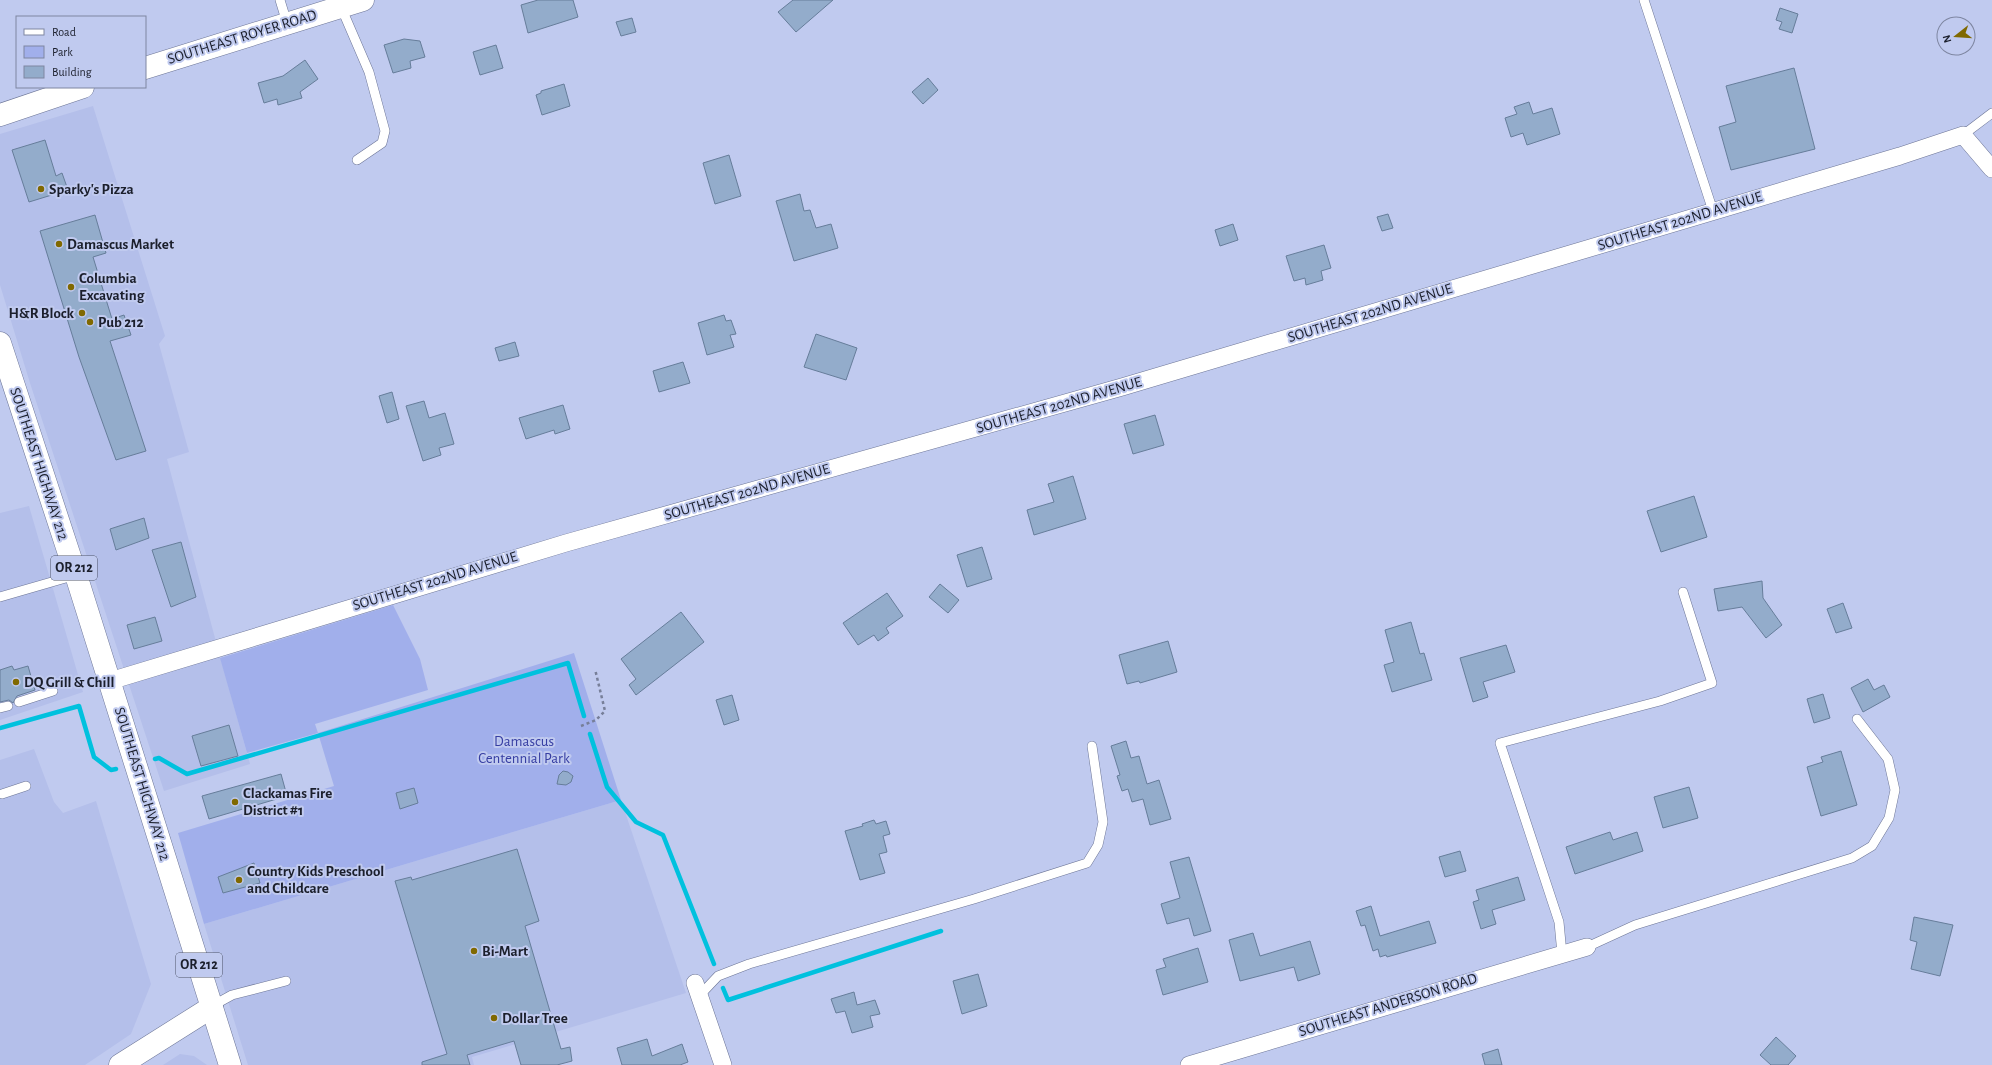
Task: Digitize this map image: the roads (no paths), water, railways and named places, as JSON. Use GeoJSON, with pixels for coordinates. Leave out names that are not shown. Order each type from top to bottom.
{"type":"FeatureCollection","features":[{"type":"Feature","properties":{"kind":"main road","name":"SOUTHEAST ROYER ROAD"},"geometry":{"type":"LineString","coordinates":[[146,68],[363,0]]}},
{"type":"Feature","properties":{"kind":"main road"},"geometry":{"type":"LineString","coordinates":[[0,115],[80,88]]}},
{"type":"Feature","properties":{"kind":"main road","name":"SOUTHEAST HIGHWAY 212"},"geometry":{"type":"LineString","coordinates":[[0,343],[110,681],[230,1065]]}},
{"type":"Feature","properties":{"kind":"main road"},"geometry":{"type":"LineString","coordinates":[[120,1065],[212,1006]]}},
{"type":"Feature","properties":{"kind":"street","name":"SOUTHEAST 202ND AVENUE"},"geometry":{"type":"LineString","coordinates":[[110,681],[566,543],[1122,387],[1900,156],[1963,134]]}},
{"type":"Feature","properties":{"kind":"street"},"geometry":{"type":"LineString","coordinates":[[1963,134],[1992,169]]}},
{"type":"Feature","properties":{"kind":"street","name":"SOUTHEAST ANDERSON ROAD"},"geometry":{"type":"LineString","coordinates":[[1189,1065],[1587,947]]}},
{"type":"Feature","properties":{"kind":"street"},"geometry":{"type":"LineString","coordinates":[[698,989],[723,1065]]}},
{"type":"Feature","properties":{"kind":"lane"},"geometry":{"type":"LineString","coordinates":[[280,0],[287,23]]}},
{"type":"Feature","properties":{"kind":"lane"},"geometry":{"type":"LineString","coordinates":[[1644,0],[1713,211]]}},
{"type":"Feature","properties":{"kind":"lane"},"geometry":{"type":"LineString","coordinates":[[341,7],[369,72],[385,132],[382,143],[357,160]]}},
{"type":"Feature","properties":{"kind":"lane"},"geometry":{"type":"LineString","coordinates":[[1963,134],[1992,113]]}},
{"type":"Feature","properties":{"kind":"lane"},"geometry":{"type":"LineString","coordinates":[[0,597],[76,575]]}},
{"type":"Feature","properties":{"kind":"lane"},"geometry":{"type":"LineString","coordinates":[[1562,954],[1559,922],[1500,743],[1660,700],[1712,683],[1684,592]]}},
{"type":"Feature","properties":{"kind":"lane"},"geometry":{"type":"LineString","coordinates":[[19,702],[54,691]]}},
{"type":"Feature","properties":{"kind":"lane"},"geometry":{"type":"LineString","coordinates":[[1587,947],[1635,925],[1852,858],[1872,846],[1889,818],[1895,790],[1888,759],[1857,719]]}},
{"type":"Feature","properties":{"kind":"lane"},"geometry":{"type":"LineString","coordinates":[[698,989],[718,976],[749,964],[981,897],[1087,863],[1098,845],[1103,822],[1092,746]]}},
{"type":"Feature","properties":{"kind":"lane"},"geometry":{"type":"LineString","coordinates":[[2,794],[26,786]]}},
{"type":"Feature","properties":{"kind":"lane"},"geometry":{"type":"LineString","coordinates":[[212,1006],[232,995],[286,981]]}},
{"type":"Feature","properties":{"kind":"waterway"},"geometry":{"type":"LineString","coordinates":[[155,759],[159,758],[187,774],[568,663],[584,716]]}},
{"type":"Feature","properties":{"kind":"waterway"},"geometry":{"type":"LineString","coordinates":[[0,728],[79,706],[94,757],[111,770],[116,769]]}},
{"type":"Feature","properties":{"kind":"waterway"},"geometry":{"type":"LineString","coordinates":[[590,734],[607,787],[636,822],[663,835],[714,964]]}},
{"type":"Feature","properties":{"kind":"waterway"},"geometry":{"type":"LineString","coordinates":[[723,988],[728,1000],[941,931]]}},
{"type":"Feature","properties":{"kind":"place","name":"Sparky's Pizza"},"geometry":{"type":"Point","coordinates":[41,189]}},
{"type":"Feature","properties":{"kind":"place","name":"Damascus Market"},"geometry":{"type":"Point","coordinates":[59,244]}},
{"type":"Feature","properties":{"kind":"place","name":"Columbia Excavating"},"geometry":{"type":"Point","coordinates":[71,287]}},
{"type":"Feature","properties":{"kind":"place","name":"H&R Block"},"geometry":{"type":"Point","coordinates":[82,313]}},
{"type":"Feature","properties":{"kind":"place","name":"Pub 212"},"geometry":{"type":"Point","coordinates":[90,322]}},
{"type":"Feature","properties":{"kind":"place","name":"DQ Grill & Chill"},"geometry":{"type":"Point","coordinates":[16,682]}},
{"type":"Feature","properties":{"kind":"place","name":"Clackamas Fire District #1"},"geometry":{"type":"Point","coordinates":[235,802]}},
{"type":"Feature","properties":{"kind":"place","name":"Country Kids Preschool and Childcare"},"geometry":{"type":"Point","coordinates":[239,880]}},
{"type":"Feature","properties":{"kind":"place","name":"Bi-Mart"},"geometry":{"type":"Point","coordinates":[474,951]}},
{"type":"Feature","properties":{"kind":"place","name":"Dollar Tree"},"geometry":{"type":"Point","coordinates":[494,1018]}},
{"type":"Feature","properties":{"kind":"park label","name":"Damascus Centennial Park"},"geometry":{"type":"Point","coordinates":[524,750]}}]}
